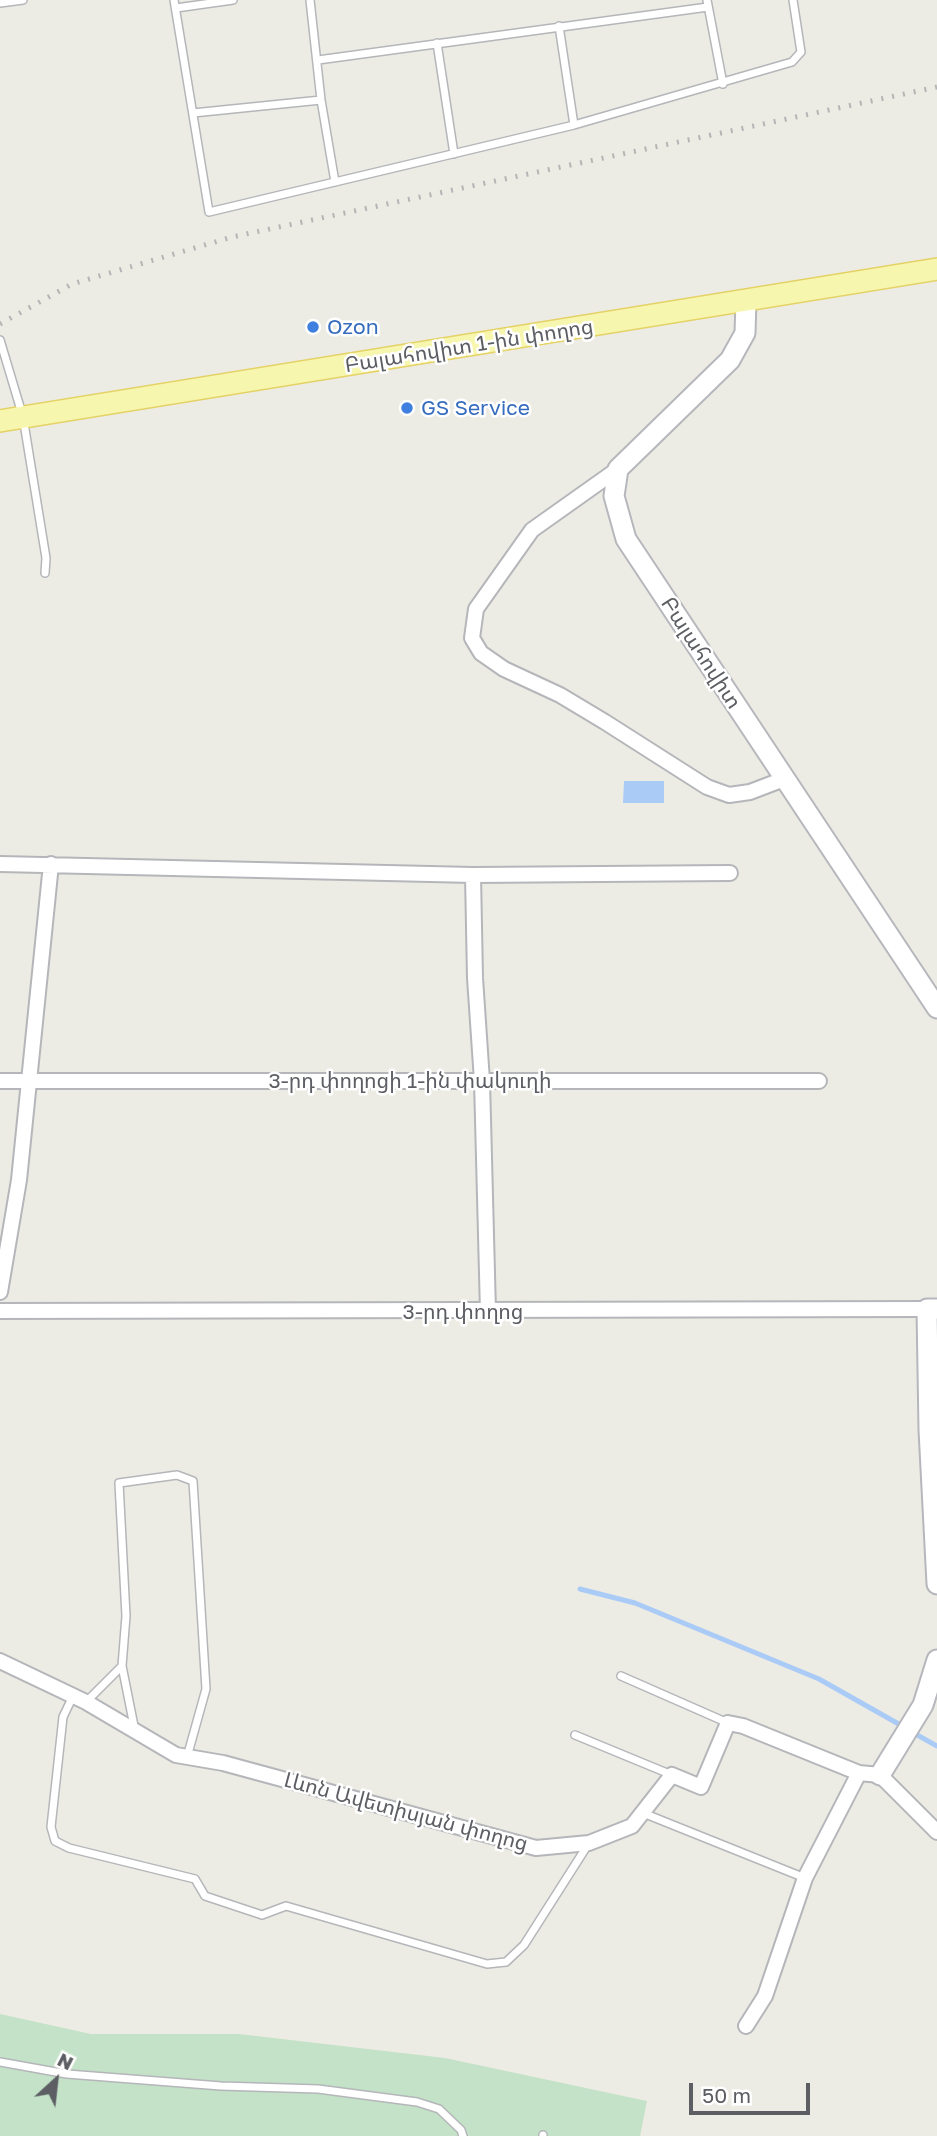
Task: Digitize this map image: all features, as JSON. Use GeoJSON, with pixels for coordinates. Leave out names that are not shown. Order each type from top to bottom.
{"type":"FeatureCollection","features":[{"type":"Feature","properties":{"kind":"main road","name":"Բալահովիտ 1-ին փողոց"},"geometry":{"type":"LineString","coordinates":[[0,421],[937,269]]}},
{"type":"Feature","properties":{"kind":"street"},"geometry":{"type":"LineString","coordinates":[[746,301],[745,333],[730,360],[618,469],[532,530],[476,609],[472,638],[481,653],[504,669],[560,695],[706,787],[729,795],[750,792],[784,779]]}},
{"type":"Feature","properties":{"kind":"street","name":"Բալահովիտ"},"geometry":{"type":"LineString","coordinates":[[618,469],[614,496],[626,539],[937,1008]]}},
{"type":"Feature","properties":{"kind":"street"},"geometry":{"type":"LineString","coordinates":[[0,864],[473,875],[730,873]]}},
{"type":"Feature","properties":{"kind":"street"},"geometry":{"type":"LineString","coordinates":[[0,1292],[19,1180],[51,864]]}},
{"type":"Feature","properties":{"kind":"street"},"geometry":{"type":"LineString","coordinates":[[473,875],[488,1312]]}},
{"type":"Feature","properties":{"kind":"street","name":"3-րդ փողոցի 1-ին փակուղի"},"geometry":{"type":"LineString","coordinates":[[0,1081],[819,1081]]}},
{"type":"Feature","properties":{"kind":"street"},"geometry":{"type":"LineString","coordinates":[[932,1309],[929,1430],[937,1584]]}},
{"type":"Feature","properties":{"kind":"street","name":"3-րդ փողոց"},"geometry":{"type":"LineString","coordinates":[[0,1311],[932,1309]]}},
{"type":"Feature","properties":{"kind":"street"},"geometry":{"type":"LineString","coordinates":[[672,1774],[701,1787],[728,1723],[743,1726],[859,1773],[883,1769],[923,1705],[937,1660]]}},
{"type":"Feature","properties":{"kind":"street","name":"Լևոն Ավետիսյան փողոց"},"geometry":{"type":"LineString","coordinates":[[0,1661],[79,1699],[176,1755],[223,1763],[536,1848],[589,1843],[632,1826],[672,1774]]}},
{"type":"Feature","properties":{"kind":"street"},"geometry":{"type":"LineString","coordinates":[[883,1769],[937,1832]]}},
{"type":"Feature","properties":{"kind":"street"},"geometry":{"type":"LineString","coordinates":[[746,2026],[765,1996],[805,1878],[859,1773]]}},
{"type":"Feature","properties":{"kind":"lane"},"geometry":{"type":"LineString","coordinates":[[0,3],[23,0]]}},
{"type":"Feature","properties":{"kind":"lane"},"geometry":{"type":"LineString","coordinates":[[233,0],[175,4],[209,212],[574,125],[792,62],[802,52],[793,0]]}},
{"type":"Feature","properties":{"kind":"lane"},"geometry":{"type":"LineString","coordinates":[[310,0],[321,100],[335,182]]}},
{"type":"Feature","properties":{"kind":"lane"},"geometry":{"type":"LineString","coordinates":[[318,60],[708,3],[723,84]]}},
{"type":"Feature","properties":{"kind":"lane"},"geometry":{"type":"LineString","coordinates":[[559,26],[574,125]]}},
{"type":"Feature","properties":{"kind":"lane"},"geometry":{"type":"LineString","coordinates":[[437,43],[454,154]]}},
{"type":"Feature","properties":{"kind":"lane"},"geometry":{"type":"LineString","coordinates":[[192,113],[321,100]]}},
{"type":"Feature","properties":{"kind":"lane"},"geometry":{"type":"LineString","coordinates":[[0,340],[23,417],[46,558],[45,573]]}},
{"type":"Feature","properties":{"kind":"lane"},"geometry":{"type":"LineString","coordinates":[[135,1732],[122,1666],[126,1616],[119,1483],[177,1475],[193,1481],[206,1689],[187,1758]]}},
{"type":"Feature","properties":{"kind":"lane"},"geometry":{"type":"LineString","coordinates":[[122,1666],[79,1699],[63,1717],[51,1827],[55,1841],[69,1848],[195,1879],[205,1896],[262,1915],[286,1906],[487,1964],[506,1962],[524,1945],[589,1843]]}},
{"type":"Feature","properties":{"kind":"lane"},"geometry":{"type":"LineString","coordinates":[[621,1676],[728,1723]]}},
{"type":"Feature","properties":{"kind":"lane"},"geometry":{"type":"LineString","coordinates":[[575,1735],[672,1774]]}},
{"type":"Feature","properties":{"kind":"lane"},"geometry":{"type":"LineString","coordinates":[[643,1813],[805,1878]]}},
{"type":"Feature","properties":{"kind":"lane"},"geometry":{"type":"LineString","coordinates":[[0,2062],[67,2074],[221,2086],[318,2089],[416,2102],[439,2109],[461,2130],[463,2136]]}},
{"type":"Feature","properties":{"kind":"green space"},"geometry":{"type":"Polygon","coordinates":[[[0,2014],[91,2034],[239,2034],[445,2058],[647,2101],[640,2136],[0,2136],[0,2014]]]}},
{"type":"Feature","properties":{"kind":"water"},"geometry":{"type":"Polygon","coordinates":[[[624,781],[664,781],[664,803],[623,803],[624,781]]]}},
{"type":"Feature","properties":{"kind":"waterway"},"geometry":{"type":"LineString","coordinates":[[580,1589],[635,1603],[819,1679],[904,1727]]}},
{"type":"Feature","properties":{"kind":"waterway"},"geometry":{"type":"LineString","coordinates":[[912,1732],[937,1746]]}},
{"type":"Feature","properties":{"kind":"railway"},"geometry":{"type":"LineString","coordinates":[[0,324],[72,284],[232,237],[937,87]]}},
{"type":"Feature","properties":{"kind":"place","name":"Ozon"},"geometry":{"type":"Point","coordinates":[313,327]}},
{"type":"Feature","properties":{"kind":"place","name":"GS Service"},"geometry":{"type":"Point","coordinates":[407,408]}}]}
